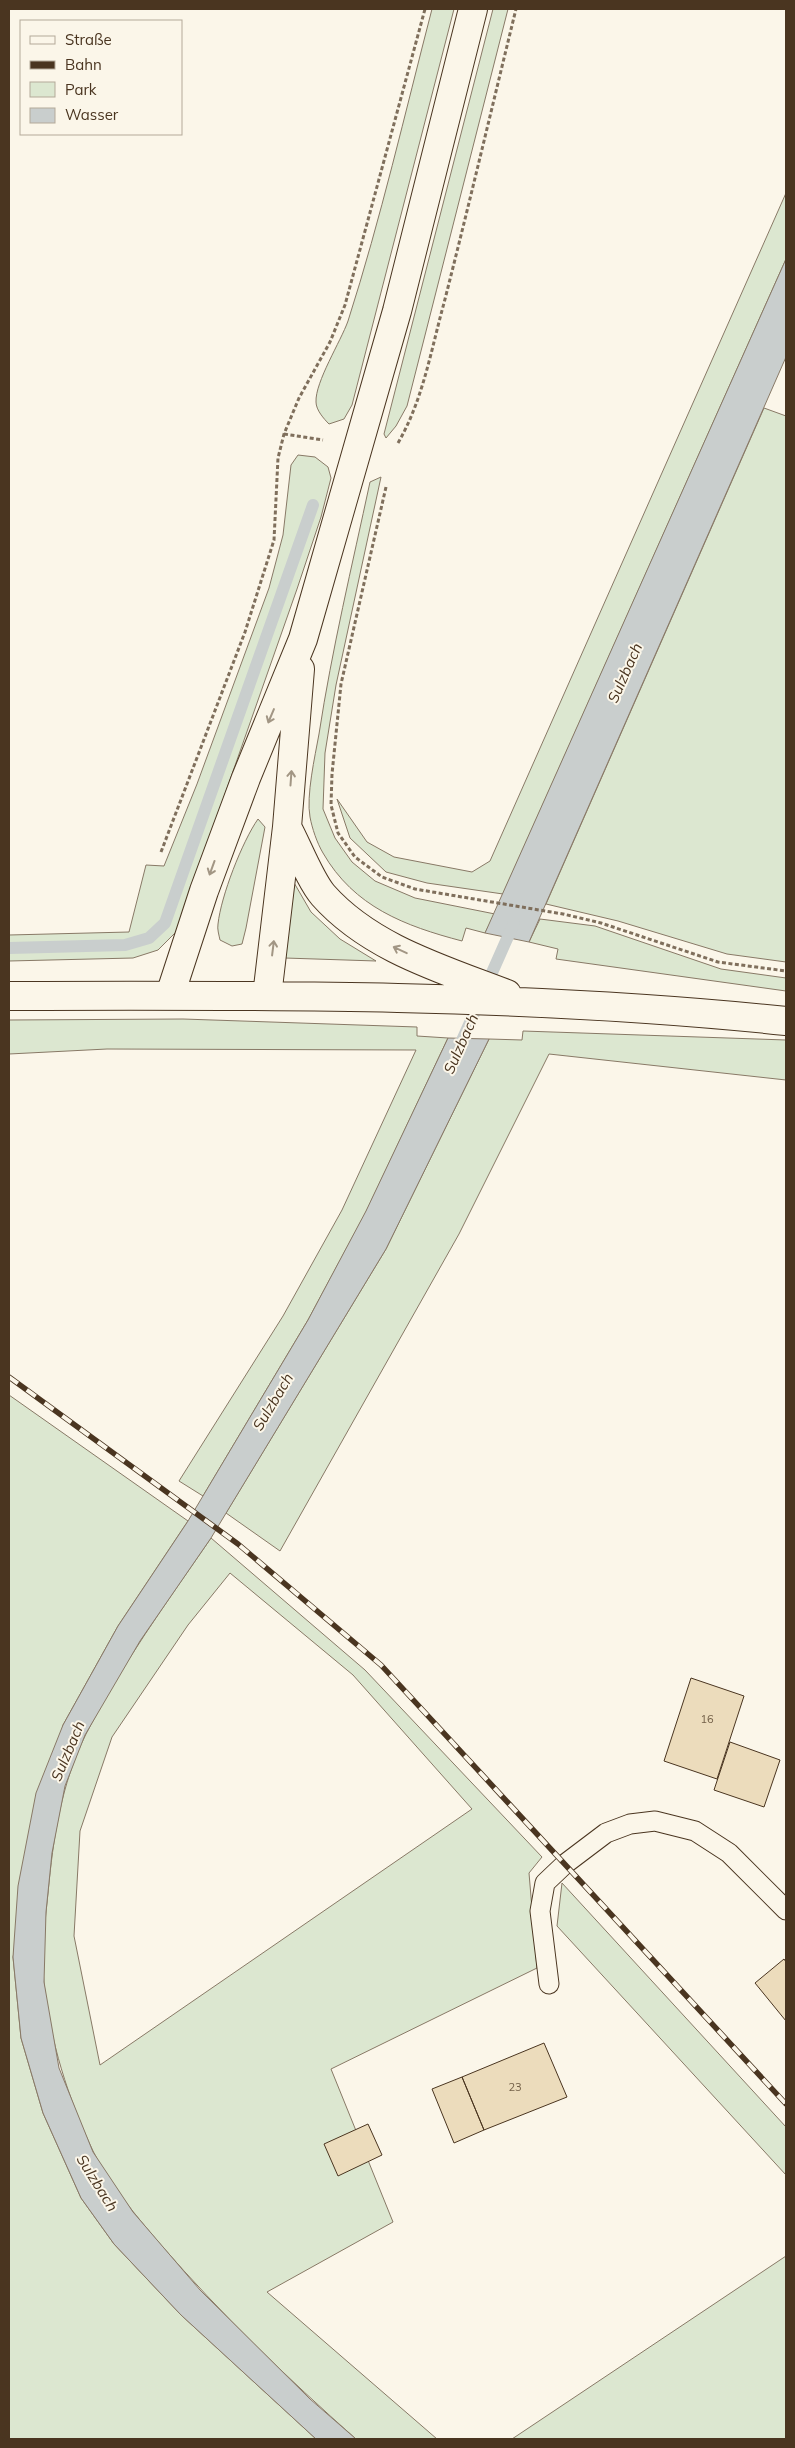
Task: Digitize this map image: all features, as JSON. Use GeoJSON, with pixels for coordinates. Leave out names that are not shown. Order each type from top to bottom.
{"type":"FeatureCollection","features":[{"type":"Feature","properties":{"kind":"street"},"geometry":{"type":"LineString","coordinates":[[170,995],[204,891],[239,795],[303,639],[397,311],[474,9]]}},
{"type":"Feature","properties":{"kind":"street"},"geometry":{"type":"LineString","coordinates":[[268,996],[287,827],[303,639]]}},
{"type":"Feature","properties":{"kind":"street"},"geometry":{"type":"LineString","coordinates":[[287,827],[322,893],[359,929],[396,949],[444,970],[527,1002]]}},
{"type":"Feature","properties":{"kind":"street"},"geometry":{"type":"LineString","coordinates":[[9,996],[170,995],[431,998],[617,1007],[786,1021]]}},
{"type":"Feature","properties":{"kind":"lane"},"geometry":{"type":"LineString","coordinates":[[549,1984],[540,1911],[545,1883],[565,1864],[606,1834],[630,1824],[655,1820],[695,1831],[729,1853],[786,1910]]}},
{"type":"Feature","properties":{"kind":"path"},"geometry":{"type":"LineString","coordinates":[[161,852],[245,632],[271,550],[274,540],[278,458],[284,434],[299,398],[330,342],[345,305],[424,9]]}},
{"type":"Feature","properties":{"kind":"path"},"geometry":{"type":"LineString","coordinates":[[397,446],[408,426],[418,400],[455,260],[516,9]]}},
{"type":"Feature","properties":{"kind":"path"},"geometry":{"type":"LineString","coordinates":[[387,481],[341,684],[332,774],[331,805],[338,833],[355,856],[382,877],[415,889],[563,914],[602,923],[718,962],[786,971]]}},
{"type":"Feature","properties":{"kind":"green space"},"geometry":{"type":"Polygon","coordinates":[[[432,9],[454,9],[352,405],[344,419],[329,424],[317,408],[317,394],[324,373],[345,329],[360,282],[432,9]]]}},
{"type":"Feature","properties":{"kind":"green space"},"geometry":{"type":"Polygon","coordinates":[[[493,9],[508,9],[407,406],[396,426],[386,438],[384,434],[493,9]]]}},
{"type":"Feature","properties":{"kind":"green space"},"geometry":{"type":"Polygon","coordinates":[[[786,193],[786,259],[503,894],[427,883],[386,872],[350,838],[337,799],[367,842],[394,857],[472,872],[490,861],[786,193]]]}},
{"type":"Feature","properties":{"kind":"green space"},"geometry":{"type":"Polygon","coordinates":[[[764,408],[786,416],[786,962],[727,954],[618,921],[546,904],[764,408]]]}},
{"type":"Feature","properties":{"kind":"green space"},"geometry":{"type":"Polygon","coordinates":[[[298,455],[315,457],[328,467],[331,478],[321,517],[297,589],[177,931],[158,950],[133,958],[9,961],[9,935],[129,932],[146,865],[164,866],[197,784],[269,588],[283,535],[291,465],[298,455]]]}},
{"type":"Feature","properties":{"kind":"green space"},"geometry":{"type":"Polygon","coordinates":[[[381,477],[336,685],[325,753],[323,809],[335,838],[352,862],[375,881],[415,898],[495,914],[485,933],[466,928],[462,941],[401,921],[366,901],[336,872],[323,853],[310,817],[309,798],[312,776],[343,608],[370,482],[381,477]]]}},
{"type":"Feature","properties":{"kind":"green space"},"geometry":{"type":"Polygon","coordinates":[[[258,819],[265,827],[246,928],[242,944],[232,946],[220,940],[218,928],[220,912],[239,855],[258,819]]]}},
{"type":"Feature","properties":{"kind":"green space"},"geometry":{"type":"Polygon","coordinates":[[[293,881],[311,912],[340,939],[376,961],[285,958],[293,881]]]}},
{"type":"Feature","properties":{"kind":"green space"},"geometry":{"type":"Polygon","coordinates":[[[540,919],[595,926],[721,969],[786,978],[786,991],[556,959],[558,949],[529,942],[540,919]]]}},
{"type":"Feature","properties":{"kind":"green space"},"geometry":{"type":"Polygon","coordinates":[[[183,1019],[417,1027],[417,1036],[448,1038],[366,1212],[308,1320],[203,1496],[179,1481],[283,1316],[342,1210],[416,1050],[107,1049],[9,1054],[9,1020],[183,1019]]]}},
{"type":"Feature","properties":{"kind":"green space"},"geometry":{"type":"Polygon","coordinates":[[[523,1031],[786,1040],[786,1080],[549,1054],[459,1234],[280,1551],[226,1513],[386,1249],[489,1039],[522,1040],[523,1031]]]}},
{"type":"Feature","properties":{"kind":"green space"},"geometry":{"type":"Polygon","coordinates":[[[9,1395],[188,1521],[118,1626],[63,1725],[13,1957],[21,2038],[43,2113],[81,2198],[114,2244],[181,2315],[316,2439],[9,2439],[9,1395]]]}},
{"type":"Feature","properties":{"kind":"green space"},"geometry":{"type":"Polygon","coordinates":[[[211,1538],[365,1670],[542,1857],[529,1873],[537,1968],[331,2069],[393,2222],[267,2292],[437,2439],[356,2439],[255,2345],[184,2271],[142,2223],[115,2188],[93,2151],[61,2069],[47,2005],[43,1961],[53,1852],[64,1792],[77,1753],[114,1683],[211,1538]],[[230,1573],[188,1625],[112,1737],[80,1831],[74,1936],[100,2065],[472,1809],[353,1675],[230,1573]]]}},
{"type":"Feature","properties":{"kind":"green space"},"geometry":{"type":"Polygon","coordinates":[[[562,1883],[786,2127],[786,2175],[557,1926],[562,1883]]]}},
{"type":"Feature","properties":{"kind":"green space"},"geometry":{"type":"Polygon","coordinates":[[[786,2256],[786,2439],[512,2439],[786,2256]]]}},
{"type":"Feature","properties":{"kind":"water"},"geometry":{"type":"Polygon","coordinates":[[[786,259],[786,357],[529,942],[485,933],[786,259]]]}},
{"type":"Feature","properties":{"kind":"water"},"geometry":{"type":"Polygon","coordinates":[[[448,1038],[489,1039],[386,1249],[211,1538],[140,1641],[85,1735],[65,1786],[52,1853],[46,1912],[44,1982],[59,2068],[93,2152],[133,2212],[200,2290],[310,2399],[356,2439],[316,2439],[181,2315],[114,2244],[81,2198],[43,2113],[21,2038],[13,1957],[18,1886],[36,1793],[63,1725],[118,1626],[188,1521],[308,1320],[366,1211],[448,1038]]]}},
{"type":"Feature","properties":{"kind":"building"},"geometry":{"type":"Polygon","coordinates":[[[691,1678],[744,1696],[717,1779],[664,1761],[691,1678]]]}},
{"type":"Feature","properties":{"kind":"building"},"geometry":{"type":"Polygon","coordinates":[[[730,1742],[780,1760],[764,1807],[714,1790],[730,1742]]]}},
{"type":"Feature","properties":{"kind":"building"},"geometry":{"type":"Polygon","coordinates":[[[784,1959],[786,1962],[786,2021],[755,1983],[784,1959]]]}},
{"type":"Feature","properties":{"kind":"building"},"geometry":{"type":"Polygon","coordinates":[[[544,2043],[567,2097],[484,2130],[462,2077],[544,2043]]]}},
{"type":"Feature","properties":{"kind":"building"},"geometry":{"type":"Polygon","coordinates":[[[462,2077],[484,2130],[454,2143],[432,2089],[462,2077]]]}},
{"type":"Feature","properties":{"kind":"building"},"geometry":{"type":"Polygon","coordinates":[[[368,2124],[382,2155],[338,2176],[324,2144],[368,2124]]]}},
{"type":"Feature","properties":{"kind":"waterway"},"geometry":{"type":"LineString","coordinates":[[9,948],[125,945],[149,938],[165,923],[313,505]]}},
{"type":"Feature","properties":{"kind":"waterway","name":"Sulzbach"},"geometry":{"type":"LineString","coordinates":[[456,1054],[514,923]]}},
{"type":"Feature","properties":{"kind":"railway"},"geometry":{"type":"LineString","coordinates":[[9,1377],[238,1544],[381,1665],[786,2104]]}}]}
